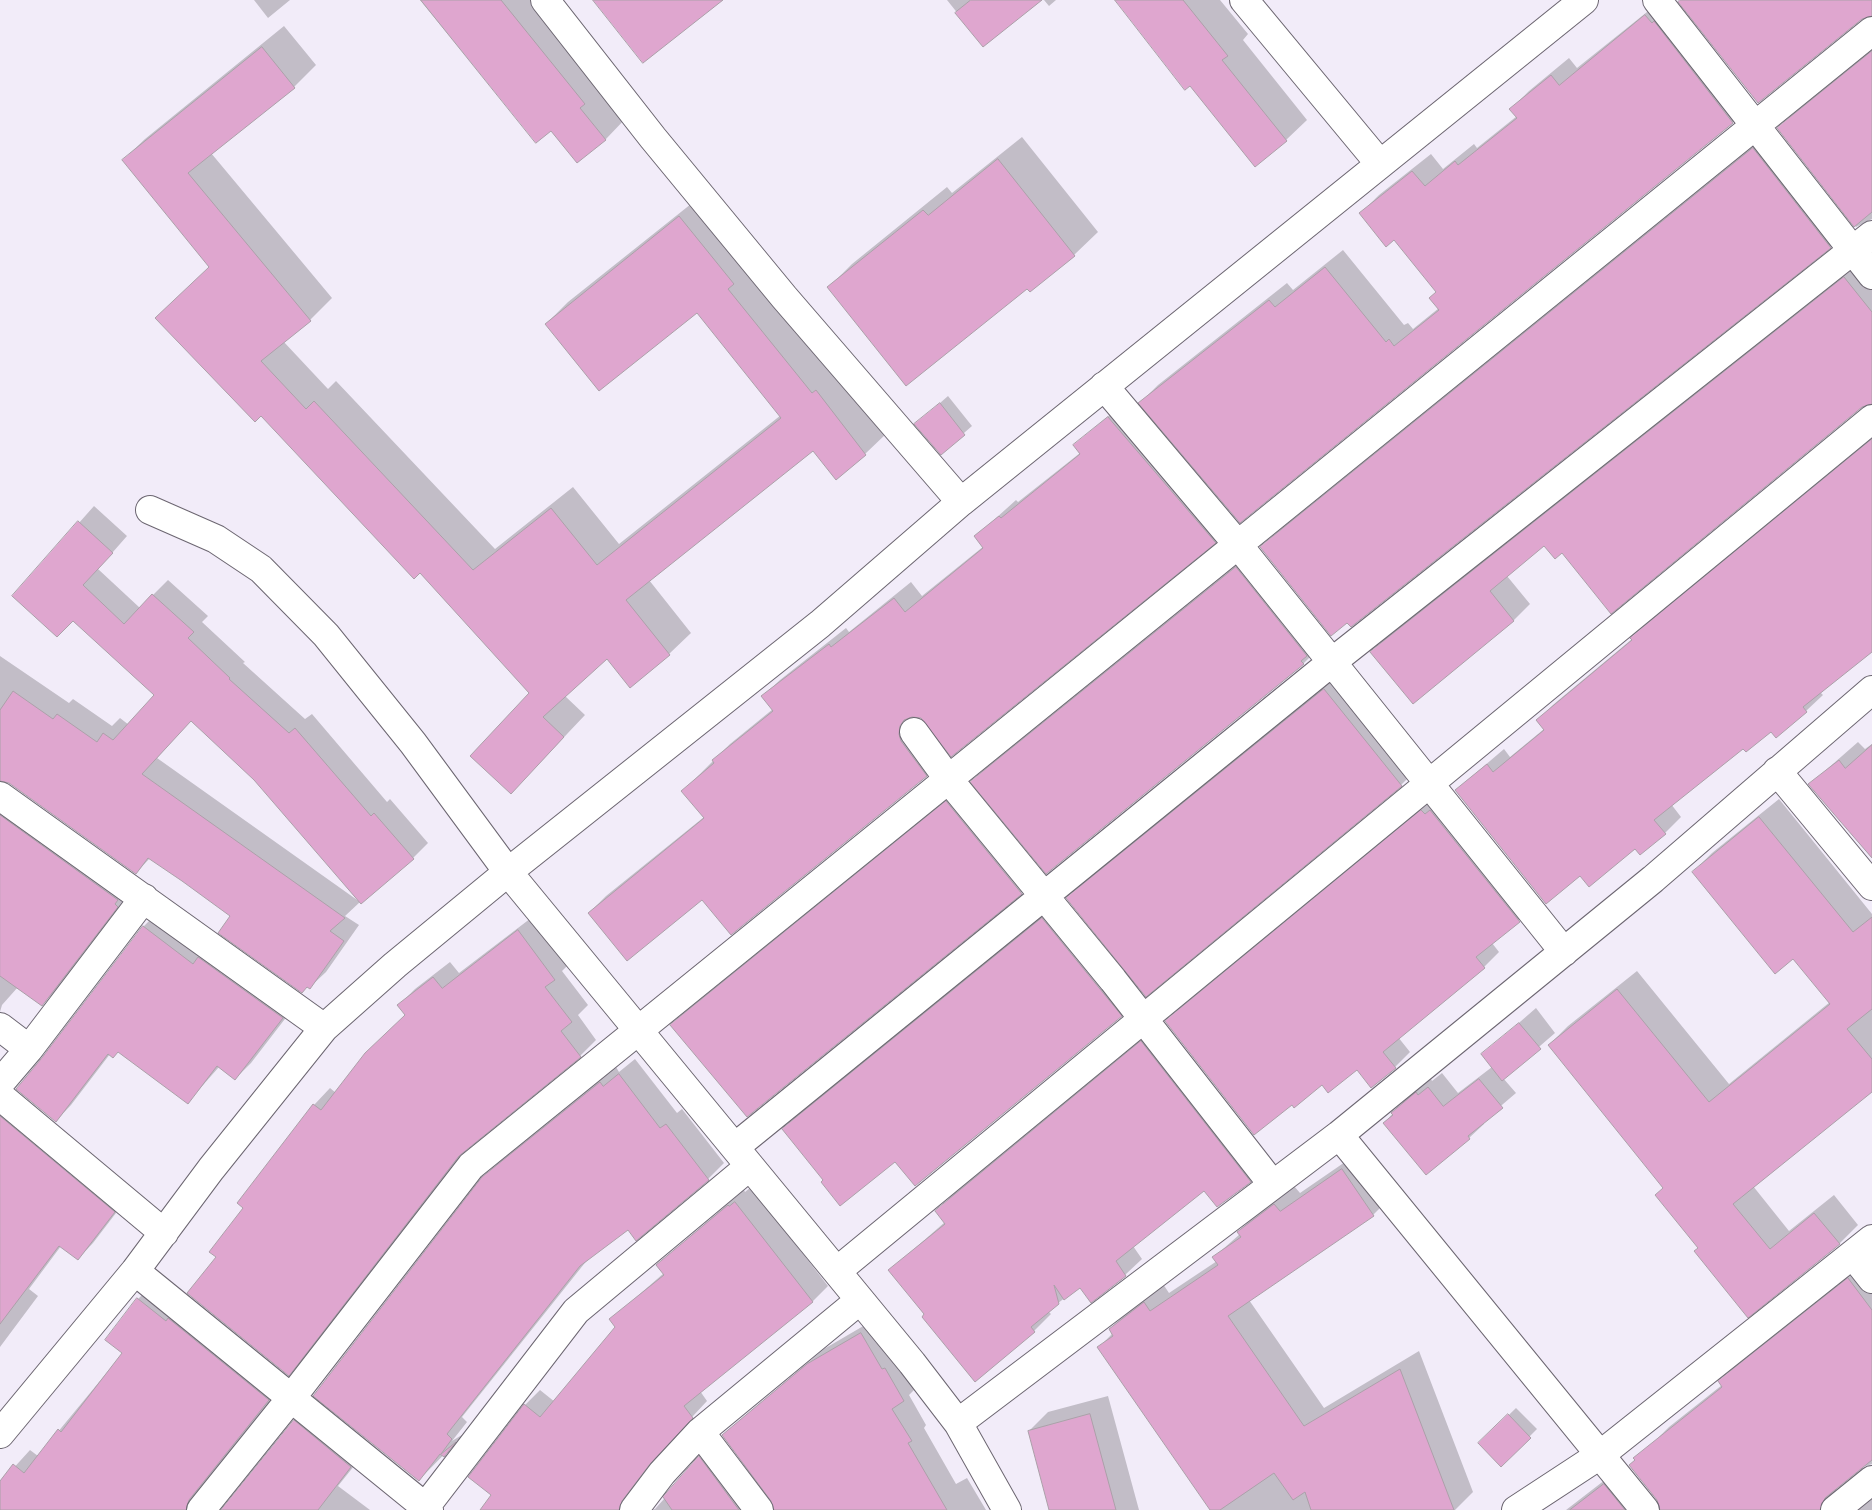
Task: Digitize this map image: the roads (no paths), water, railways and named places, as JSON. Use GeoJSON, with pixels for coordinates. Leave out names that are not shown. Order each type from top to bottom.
{"type":"FeatureCollection","features":[{"type":"Feature","properties":{"kind":"street"},"geometry":{"type":"LineString","coordinates":[[545,0],[653,138],[784,297],[961,502]]}},
{"type":"Feature","properties":{"kind":"street"},"geometry":{"type":"LineString","coordinates":[[1244,0],[1380,164]]}},
{"type":"Feature","properties":{"kind":"street"},"geometry":{"type":"LineString","coordinates":[[0,1434],[135,1271],[211,1168],[324,1028],[395,965],[508,872],[820,624],[961,502],[1584,0]]}},
{"type":"Feature","properties":{"kind":"street"},"geometry":{"type":"LineString","coordinates":[[1657,0],[1756,126],[1862,242],[1872,275]]}},
{"type":"Feature","properties":{"kind":"street"},"geometry":{"type":"LineString","coordinates":[[201,1510],[292,1398],[471,1166],[1239,546],[1872,31]]}},
{"type":"Feature","properties":{"kind":"street"},"geometry":{"type":"LineString","coordinates":[[135,1271],[426,1509],[576,1311],[742,1157],[1044,897],[1332,662],[1862,242]]}},
{"type":"Feature","properties":{"kind":"street"},"geometry":{"type":"LineString","coordinates":[[1104,386],[1239,546],[1564,952]]}},
{"type":"Feature","properties":{"kind":"street"},"geometry":{"type":"LineString","coordinates":[[837,1271],[1872,419]]}},
{"type":"Feature","properties":{"kind":"street"},"geometry":{"type":"LineString","coordinates":[[150,510],[223,544],[261,570],[326,635],[413,743],[508,872],[837,1271],[958,1423],[1007,1510]]}},
{"type":"Feature","properties":{"kind":"street"},"geometry":{"type":"LineString","coordinates":[[958,1423],[1339,1135],[1564,952],[1778,772],[1872,690]]}},
{"type":"Feature","properties":{"kind":"street"},"geometry":{"type":"LineString","coordinates":[[914,732],[949,780],[1143,1018],[1273,1185]]}},
{"type":"Feature","properties":{"kind":"street"},"geometry":{"type":"LineString","coordinates":[[1778,772],[1872,886]]}},
{"type":"Feature","properties":{"kind":"street"},"geometry":{"type":"LineString","coordinates":[[0,796],[324,1028]]}},
{"type":"Feature","properties":{"kind":"street"},"geometry":{"type":"LineString","coordinates":[[0,1083],[29,1049],[144,898]]}},
{"type":"Feature","properties":{"kind":"street"},"geometry":{"type":"LineString","coordinates":[[0,1027],[29,1049]]}},
{"type":"Feature","properties":{"kind":"street"},"geometry":{"type":"LineString","coordinates":[[0,1096],[164,1233]]}},
{"type":"Feature","properties":{"kind":"street"},"geometry":{"type":"LineString","coordinates":[[1339,1135],[1645,1510]]}},
{"type":"Feature","properties":{"kind":"street"},"geometry":{"type":"LineString","coordinates":[[1516,1510],[1600,1455],[1862,1247],[1872,1279]]}},
{"type":"Feature","properties":{"kind":"street"},"geometry":{"type":"LineString","coordinates":[[634,1510],[662,1473],[700,1432],[860,1300]]}},
{"type":"Feature","properties":{"kind":"street"},"geometry":{"type":"LineString","coordinates":[[700,1432],[759,1510]]}},
{"type":"Feature","properties":{"kind":"street"},"geometry":{"type":"LineString","coordinates":[[1835,1510],[1871,1484]]}}]}
